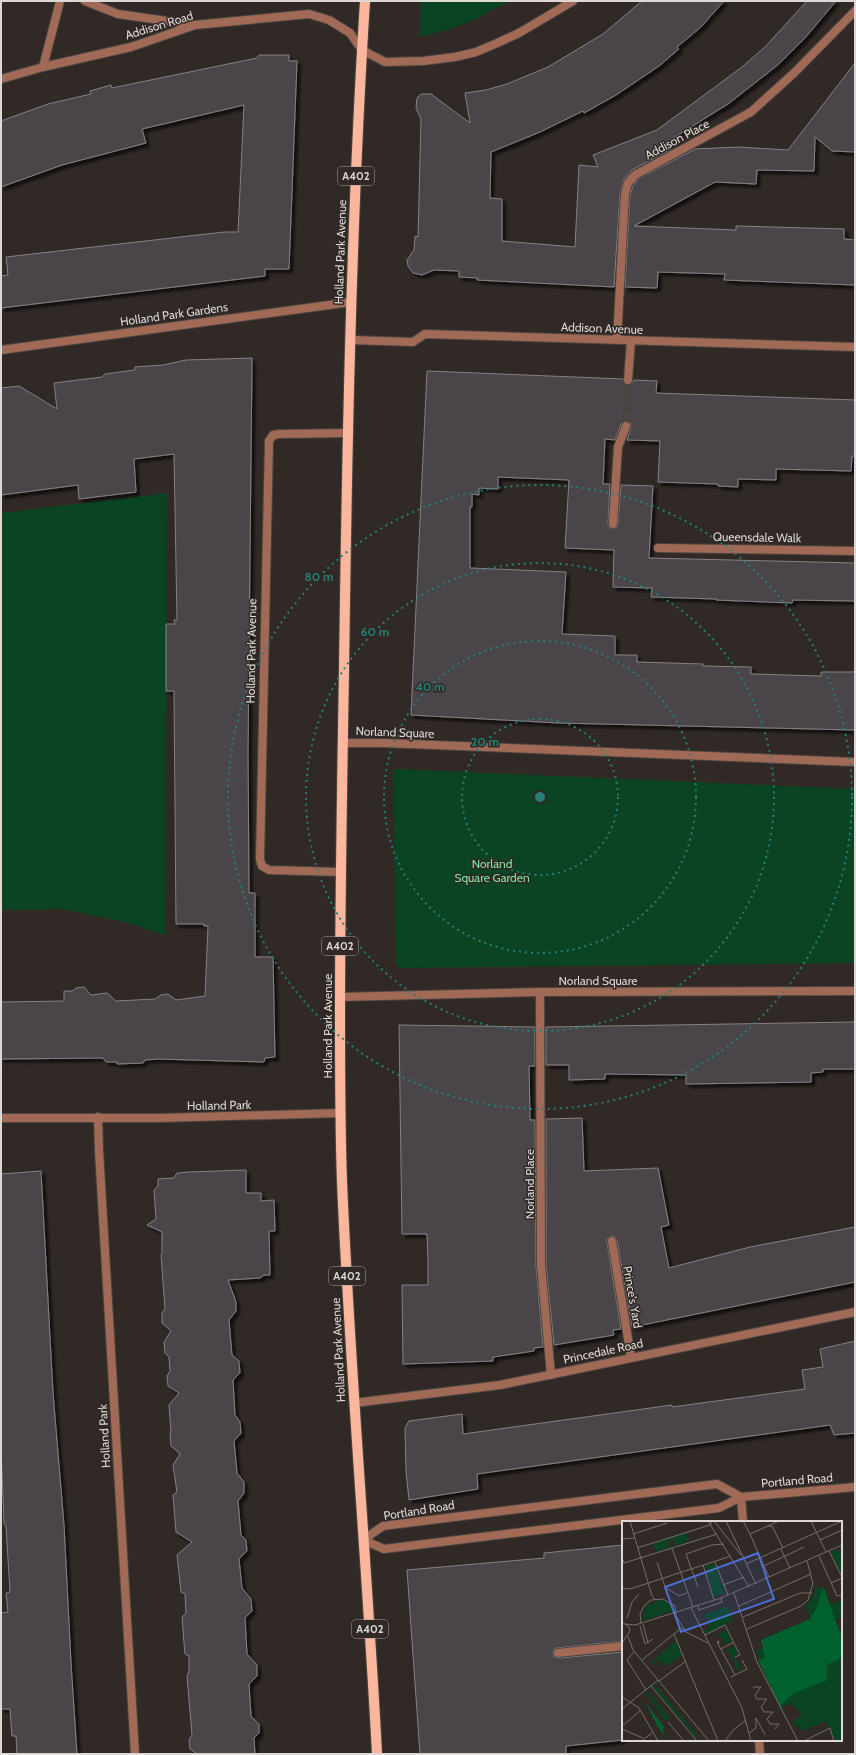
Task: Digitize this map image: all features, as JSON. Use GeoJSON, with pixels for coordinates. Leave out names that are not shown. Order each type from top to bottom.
{"type":"FeatureCollection","features":[{"type":"Feature","properties":{"kind":"main road","name":"Holland Park Avenue"},"geometry":{"type":"LineString","coordinates":[[365,1],[350,340],[340,872],[340,997],[342,1180],[354,1403],[377,1754]]}},
{"type":"Feature","properties":{"kind":"street"},"geometry":{"type":"LineString","coordinates":[[43,67],[60,1]]}},
{"type":"Feature","properties":{"kind":"street"},"geometry":{"type":"LineString","coordinates":[[85,1],[118,14],[195,25]]}},
{"type":"Feature","properties":{"kind":"street"},"geometry":{"type":"LineString","coordinates":[[362,50],[385,62],[423,61],[455,57],[476,52],[519,33],[573,1]]}},
{"type":"Feature","properties":{"kind":"street","name":"Addison Place"},"geometry":{"type":"LineString","coordinates":[[617,340],[625,194],[628,183],[636,175],[751,112],[794,73],[855,11]]}},
{"type":"Feature","properties":{"kind":"street","name":"Addison Road"},"geometry":{"type":"LineString","coordinates":[[1,79],[43,67],[131,46],[195,25],[309,14],[329,20],[350,33],[362,50]]}},
{"type":"Feature","properties":{"kind":"street","name":"Holland Park Gardens"},"geometry":{"type":"LineString","coordinates":[[1,350],[351,302]]}},
{"type":"Feature","properties":{"kind":"street","name":"Addison Avenue"},"geometry":{"type":"LineString","coordinates":[[350,340],[413,342],[425,334],[855,347]]}},
{"type":"Feature","properties":{"kind":"street"},"geometry":{"type":"LineString","coordinates":[[628,380],[631,341]]}},
{"type":"Feature","properties":{"kind":"street"},"geometry":{"type":"LineString","coordinates":[[613,524],[618,447],[626,426]]}},
{"type":"Feature","properties":{"kind":"street","name":"Holland Park Avenue"},"geometry":{"type":"LineString","coordinates":[[340,872],[269,870],[262,866],[260,851],[269,441],[273,435],[280,434],[348,433]]}},
{"type":"Feature","properties":{"kind":"street","name":"Queensdale Walk"},"geometry":{"type":"LineString","coordinates":[[658,548],[855,551]]}},
{"type":"Feature","properties":{"kind":"street","name":"Norland Square"},"geometry":{"type":"LineString","coordinates":[[342,743],[384,743],[855,762]]}},
{"type":"Feature","properties":{"kind":"street","name":"Norland Square"},"geometry":{"type":"LineString","coordinates":[[340,997],[540,992],[855,991]]}},
{"type":"Feature","properties":{"kind":"street","name":"Norland Place"},"geometry":{"type":"LineString","coordinates":[[540,992],[541,1265],[551,1375]]}},
{"type":"Feature","properties":{"kind":"street","name":"Holland Park"},"geometry":{"type":"LineString","coordinates":[[1,1118],[238,1116],[341,1113]]}},
{"type":"Feature","properties":{"kind":"street","name":"Holland Park"},"geometry":{"type":"LineString","coordinates":[[98,1117],[135,1754]]}},
{"type":"Feature","properties":{"kind":"street","name":"Prince's Yard"},"geometry":{"type":"LineString","coordinates":[[612,1241],[631,1357]]}},
{"type":"Feature","properties":{"kind":"street","name":"Princedale Road"},"geometry":{"type":"LineString","coordinates":[[354,1403],[500,1385],[855,1312]]}},
{"type":"Feature","properties":{"kind":"street","name":"Portland Road"},"geometry":{"type":"LineString","coordinates":[[363,1540],[383,1526],[717,1484],[741,1497]]}},
{"type":"Feature","properties":{"kind":"street","name":"Portland Road"},"geometry":{"type":"LineString","coordinates":[[363,1540],[384,1549],[719,1508],[741,1497],[855,1487]]}},
{"type":"Feature","properties":{"kind":"street"},"geometry":{"type":"LineString","coordinates":[[741,1497],[743,1521]]}},
{"type":"Feature","properties":{"kind":"street"},"geometry":{"type":"LineString","coordinates":[[558,1653],[622,1646]]}},
{"type":"Feature","properties":{"kind":"street"},"geometry":{"type":"LineString","coordinates":[[759,1741],[760,1754]]}},
{"type":"Feature","properties":{"kind":"green space"},"geometry":{"type":"Polygon","coordinates":[[[421,1],[509,1],[474,20],[447,30],[420,37],[421,1]]]}},
{"type":"Feature","properties":{"kind":"green space"},"geometry":{"type":"Polygon","coordinates":[[[167,493],[165,935],[128,923],[62,909],[1,910],[1,513],[167,493]]]}},
{"type":"Feature","properties":{"kind":"green space","name":"Norland Square Garden"},"geometry":{"type":"Polygon","coordinates":[[[395,769],[855,789],[855,963],[399,968],[396,964],[393,771],[395,769]]]}},
{"type":"Feature","properties":{"kind":"building"},"geometry":{"type":"Polygon","coordinates":[[[642,1],[724,1],[701,27],[677,47],[679,49],[659,66],[616,95],[584,113],[583,111],[540,132],[491,152],[490,198],[502,199],[502,241],[575,247],[579,165],[598,167],[593,155],[657,130],[742,67],[765,47],[807,1],[836,1],[805,38],[779,64],[728,104],[654,150],[671,149],[632,170],[624,179],[620,194],[614,287],[477,280],[478,278],[459,277],[459,271],[434,270],[422,275],[413,273],[408,266],[407,260],[414,250],[415,236],[418,237],[421,119],[416,108],[417,98],[421,94],[431,94],[470,123],[465,93],[486,90],[507,84],[548,67],[603,34],[642,1]]]}},
{"type":"Feature","properties":{"kind":"building"},"geometry":{"type":"Polygon","coordinates":[[[259,55],[289,55],[289,61],[297,61],[289,269],[265,269],[265,276],[1,308],[1,276],[8,275],[6,257],[224,232],[238,232],[244,105],[142,129],[146,143],[62,165],[1,187],[1,121],[48,104],[91,94],[90,91],[111,85],[112,88],[257,58],[259,55]]]}},
{"type":"Feature","properties":{"kind":"building"},"geometry":{"type":"Polygon","coordinates":[[[855,63],[855,152],[832,151],[815,137],[814,171],[757,170],[756,184],[715,182],[634,226],[736,230],[736,226],[844,229],[844,239],[855,240],[855,285],[724,280],[725,274],[658,272],[657,288],[625,287],[630,195],[633,186],[638,179],[695,149],[738,147],[788,150],[855,63]]]}},
{"type":"Feature","properties":{"kind":"building"},"geometry":{"type":"Polygon","coordinates":[[[252,358],[248,752],[249,893],[255,893],[255,957],[273,957],[275,1057],[265,1058],[264,1062],[158,1059],[145,1060],[143,1063],[117,1064],[117,1062],[106,1062],[103,1058],[1,1059],[1,1002],[64,1001],[64,991],[72,991],[76,988],[84,987],[91,995],[107,993],[116,1001],[155,999],[161,995],[168,994],[176,1000],[205,996],[208,926],[204,926],[204,924],[176,924],[174,691],[166,691],[166,624],[175,624],[174,620],[177,620],[174,454],[134,459],[136,492],[79,499],[78,485],[1,495],[1,388],[19,386],[57,409],[54,383],[102,377],[105,374],[135,370],[135,367],[163,365],[186,360],[252,358]]]}},
{"type":"Feature","properties":{"kind":"building"},"geometry":{"type":"Polygon","coordinates":[[[427,371],[623,379],[625,384],[628,385],[634,380],[657,381],[656,393],[855,400],[855,456],[852,456],[851,471],[776,469],[776,480],[738,479],[738,487],[718,486],[718,484],[658,482],[660,441],[627,440],[631,426],[630,422],[626,421],[621,424],[615,440],[605,439],[603,484],[610,484],[608,524],[610,528],[613,529],[617,527],[618,524],[621,485],[653,486],[649,558],[855,563],[855,601],[793,600],[792,603],[651,597],[652,588],[613,587],[614,550],[565,548],[569,480],[498,477],[498,489],[479,488],[479,495],[472,494],[472,507],[470,507],[470,568],[566,572],[562,634],[615,636],[615,655],[637,655],[637,662],[751,667],[751,674],[821,676],[821,672],[855,672],[855,730],[559,723],[411,715],[427,371]]]}},
{"type":"Feature","properties":{"kind":"building"},"geometry":{"type":"Polygon","coordinates":[[[855,1022],[855,1069],[823,1069],[823,1072],[811,1073],[811,1082],[686,1084],[686,1075],[605,1074],[605,1079],[569,1080],[569,1065],[546,1065],[546,1027],[855,1022]]]}},
{"type":"Feature","properties":{"kind":"building"},"geometry":{"type":"Polygon","coordinates":[[[399,1025],[535,1027],[535,1066],[529,1066],[530,1120],[535,1120],[536,1265],[543,1347],[534,1348],[534,1351],[493,1357],[493,1361],[403,1364],[402,1285],[428,1285],[428,1260],[427,1234],[402,1234],[399,1025]]]}},
{"type":"Feature","properties":{"kind":"building"},"geometry":{"type":"Polygon","coordinates":[[[582,1118],[584,1171],[658,1168],[669,1225],[661,1227],[669,1268],[750,1247],[855,1227],[855,1282],[632,1327],[617,1240],[614,1236],[611,1236],[607,1239],[607,1242],[621,1329],[613,1330],[614,1335],[554,1345],[546,1265],[546,1119],[582,1118]]]}},
{"type":"Feature","properties":{"kind":"building"},"geometry":{"type":"Polygon","coordinates":[[[246,1170],[246,1193],[261,1193],[261,1201],[274,1200],[275,1231],[269,1231],[270,1275],[264,1275],[260,1278],[228,1280],[236,1302],[236,1311],[229,1320],[232,1355],[239,1361],[240,1373],[233,1380],[235,1415],[240,1422],[241,1433],[234,1441],[237,1473],[244,1482],[244,1493],[238,1501],[241,1535],[246,1540],[247,1551],[239,1559],[242,1588],[251,1599],[252,1611],[245,1618],[247,1654],[257,1665],[257,1676],[249,1684],[251,1716],[259,1724],[259,1733],[254,1738],[255,1754],[197,1754],[190,1749],[189,1740],[192,1735],[187,1676],[189,1672],[189,1656],[185,1654],[182,1617],[186,1613],[185,1594],[181,1592],[177,1555],[192,1542],[176,1532],[173,1495],[177,1492],[173,1465],[180,1454],[171,1446],[169,1405],[179,1393],[168,1386],[167,1376],[170,1371],[169,1357],[165,1353],[164,1342],[171,1331],[162,1323],[162,1313],[165,1309],[161,1255],[162,1232],[147,1225],[156,1219],[154,1190],[158,1186],[158,1179],[174,1178],[177,1173],[246,1170]]]}},
{"type":"Feature","properties":{"kind":"building"},"geometry":{"type":"Polygon","coordinates":[[[41,1171],[53,1393],[64,1525],[77,1754],[17,1754],[16,1736],[12,1736],[10,1709],[1,1709],[1,1613],[8,1612],[6,1593],[10,1592],[6,1526],[4,1524],[1,1445],[1,1174],[41,1171]]]}},
{"type":"Feature","properties":{"kind":"building"},"geometry":{"type":"Polygon","coordinates":[[[855,1341],[855,1433],[834,1435],[830,1425],[477,1474],[478,1489],[409,1500],[406,1471],[405,1428],[409,1421],[462,1414],[463,1434],[672,1405],[672,1407],[805,1389],[802,1370],[823,1367],[820,1349],[855,1341]]]}},
{"type":"Feature","properties":{"kind":"building"},"geometry":{"type":"Polygon","coordinates":[[[622,1545],[622,1641],[557,1648],[554,1649],[553,1653],[554,1657],[559,1658],[622,1652],[622,1740],[566,1746],[566,1754],[420,1754],[407,1570],[544,1558],[544,1553],[622,1545]]]}},
{"type":"Feature","properties":{"kind":"tunnel"},"geometry":{"type":"LineString","coordinates":[[626,426],[628,380]]}}]}
